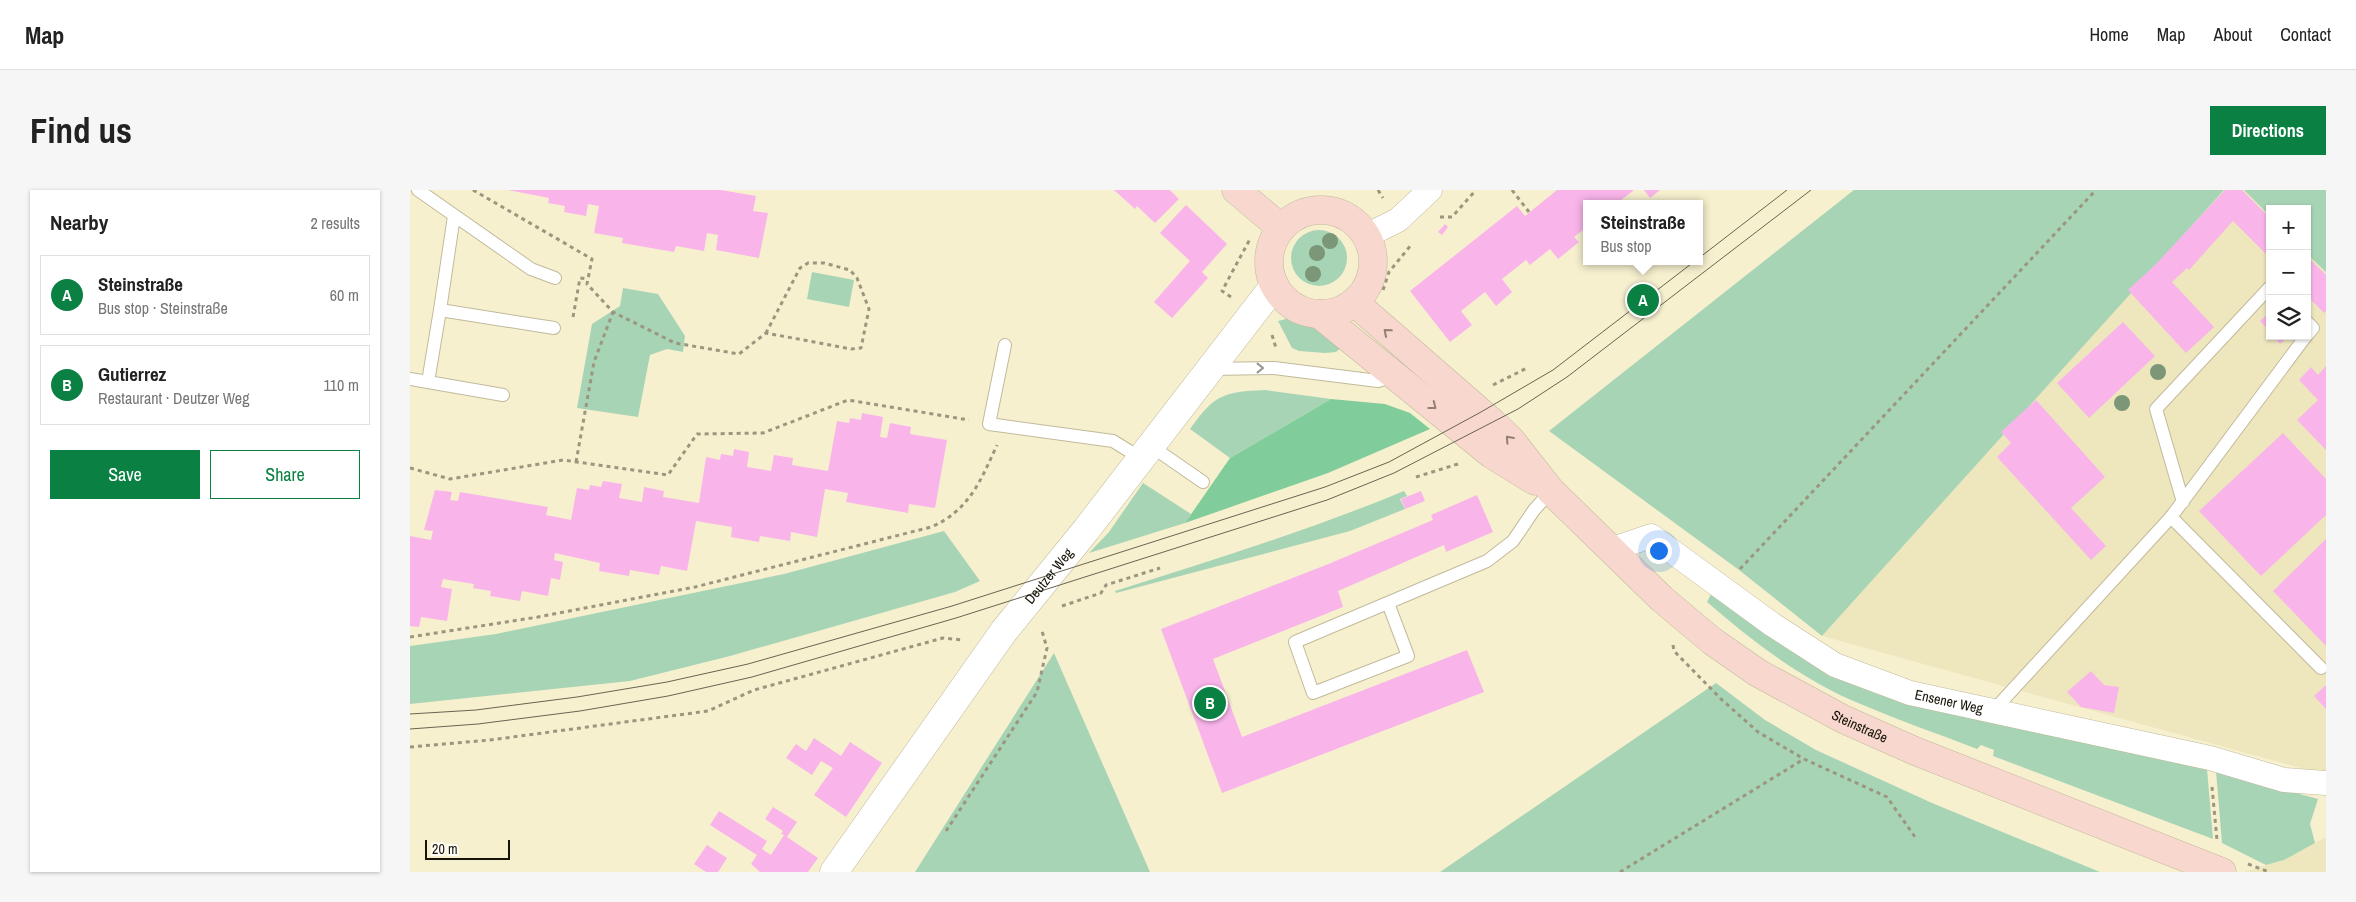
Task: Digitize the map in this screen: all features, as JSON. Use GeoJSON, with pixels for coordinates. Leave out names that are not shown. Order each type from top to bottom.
{"type":"FeatureCollection","features":[{"type":"Feature","properties":{"kind":"main road"},"geometry":{"type":"LineString","coordinates":[[1236,190],[1281,228]]}},
{"type":"Feature","properties":{"kind":"main road"},"geometry":{"type":"LineString","coordinates":[[1326,210],[1342,214],[1356,223],[1366,236],[1372,253],[1372,271],[1366,288],[1354,302],[1332,313],[1319,314],[1296,308],[1274,286],[1269,262],[1272,244],[1281,228],[1293,217],[1308,211],[1326,210]]}},
{"type":"Feature","properties":{"kind":"main road","name":"Steinstraße"},"geometry":{"type":"LineString","coordinates":[[1354,302],[1499,428],[1550,491],[1662,599],[1712,641],[1758,673],[1843,719],[1924,754],[2222,872]]}},
{"type":"Feature","properties":{"kind":"main road","name":"Steinstraße"},"geometry":{"type":"LineString","coordinates":[[1319,314],[1491,454],[1550,491]]}},
{"type":"Feature","properties":{"kind":"street"},"geometry":{"type":"LineString","coordinates":[[1366,236],[1398,220],[1430,190]]}},
{"type":"Feature","properties":{"kind":"street","name":"Deutzer Weg"},"geometry":{"type":"LineString","coordinates":[[834,872],[988,653],[1274,286]]}},
{"type":"Feature","properties":{"kind":"street","name":"Ensener Weg"},"geometry":{"type":"LineString","coordinates":[[1610,550],[1651,536],[1772,625],[1835,665],[1910,693],[2210,758],[2284,780],[2326,783]]}},
{"type":"Feature","properties":{"kind":"lane"},"geometry":{"type":"LineString","coordinates":[[418,190],[531,269],[555,278]]}},
{"type":"Feature","properties":{"kind":"lane"},"geometry":{"type":"LineString","coordinates":[[428,382],[454,216]]}},
{"type":"Feature","properties":{"kind":"lane"},"geometry":{"type":"LineString","coordinates":[[2183,502],[2156,409],[2266,291]]}},
{"type":"Feature","properties":{"kind":"lane"},"geometry":{"type":"LineString","coordinates":[[440,310],[554,328]]}},
{"type":"Feature","properties":{"kind":"lane"},"geometry":{"type":"LineString","coordinates":[[1994,710],[2172,517],[2304,340]]}},
{"type":"Feature","properties":{"kind":"lane"},"geometry":{"type":"LineString","coordinates":[[1005,345],[989,424],[1113,441],[1146,452],[1203,482]]}},
{"type":"Feature","properties":{"kind":"lane"},"geometry":{"type":"LineString","coordinates":[[1211,369],[1274,368],[1378,381],[1395,376]]}},
{"type":"Feature","properties":{"kind":"lane"},"geometry":{"type":"LineString","coordinates":[[410,379],[503,396]]}},
{"type":"Feature","properties":{"kind":"lane"},"geometry":{"type":"LineString","coordinates":[[1388,602],[1408,656],[1313,693],[1295,642],[1388,602],[1487,561],[1513,541],[1534,510],[1550,491]]}},
{"type":"Feature","properties":{"kind":"lane"},"geometry":{"type":"LineString","coordinates":[[2172,517],[2321,668]]}},
{"type":"Feature","properties":{"kind":"path"},"geometry":{"type":"LineString","coordinates":[[473,190],[592,258],[588,284],[613,312],[675,343],[738,354],[766,333],[800,268],[808,263],[824,264],[850,270],[858,278],[869,309],[861,348],[850,349],[766,333]]}},
{"type":"Feature","properties":{"kind":"path"},"geometry":{"type":"LineString","coordinates":[[1438,217],[1452,217],[1476,190]]}},
{"type":"Feature","properties":{"kind":"path"},"geometry":{"type":"LineString","coordinates":[[1512,190],[1530,212]]}},
{"type":"Feature","properties":{"kind":"path"},"geometry":{"type":"LineString","coordinates":[[1725,590],[1738,570],[2096,190]]}},
{"type":"Feature","properties":{"kind":"path"},"geometry":{"type":"LineString","coordinates":[[554,328],[563,320],[572,319],[580,278],[588,279]]}},
{"type":"Feature","properties":{"kind":"path"},"geometry":{"type":"LineString","coordinates":[[576,462],[594,362],[613,312]]}},
{"type":"Feature","properties":{"kind":"path"},"geometry":{"type":"LineString","coordinates":[[1488,388],[1527,368]]}},
{"type":"Feature","properties":{"kind":"path"},"geometry":{"type":"LineString","coordinates":[[410,468],[450,479],[563,460],[668,475],[698,434],[763,433],[848,400],[989,424]]}},
{"type":"Feature","properties":{"kind":"path"},"geometry":{"type":"LineString","coordinates":[[410,637],[538,617],[695,586],[931,527],[947,520],[964,506],[982,479],[1005,426]]}},
{"type":"Feature","properties":{"kind":"path"},"geometry":{"type":"LineString","coordinates":[[1101,592],[1106,585],[1160,568]]}},
{"type":"Feature","properties":{"kind":"path"},"geometry":{"type":"LineString","coordinates":[[946,831],[1036,692],[1047,648],[1042,631]]}},
{"type":"Feature","properties":{"kind":"path"},"geometry":{"type":"LineString","coordinates":[[410,746],[490,740],[708,711],[754,690],[942,638],[966,640],[988,653]]}},
{"type":"Feature","properties":{"kind":"path"},"geometry":{"type":"LineString","coordinates":[[1672,643],[1674,651],[1728,706],[1758,732],[1804,759],[1887,796],[1915,837]]}},
{"type":"Feature","properties":{"kind":"path"},"geometry":{"type":"LineString","coordinates":[[1620,872],[1804,759]]}},
{"type":"Feature","properties":{"kind":"path"},"geometry":{"type":"LineString","coordinates":[[2212,782],[2218,841]]}},
{"type":"Feature","properties":{"kind":"shaded area"},"geometry":{"type":"Polygon","coordinates":[[[2224,190],[2244,190],[2266,212],[2266,340],[2311,340],[2311,258],[2326,272],[2326,772],[2308,770],[1822,636],[2224,190]]]}},
{"type":"Feature","properties":{"kind":"shaded area"},"geometry":{"type":"Polygon","coordinates":[[[2326,837],[2326,872],[2244,872],[2284,860],[2326,837]]]}},
{"type":"Feature","properties":{"kind":"green space"},"geometry":{"type":"Polygon","coordinates":[[[1854,190],[2224,190],[1822,636],[1739,570],[1549,431],[1854,190]]]}},
{"type":"Feature","properties":{"kind":"green space"},"geometry":{"type":"Polygon","coordinates":[[[2244,190],[2326,190],[2326,272],[2311,258],[2311,205],[2266,205],[2266,212],[2244,190]]]}},
{"type":"Feature","properties":{"kind":"green space"},"geometry":{"type":"Polygon","coordinates":[[[1314,230],[1324,230],[1339,238],[1345,247],[1347,258],[1345,269],[1339,278],[1324,286],[1314,286],[1303,281],[1296,274],[1291,263],[1291,253],[1296,242],[1303,235],[1314,230]]]}},
{"type":"Feature","properties":{"kind":"green space"},"geometry":{"type":"Polygon","coordinates":[[[812,272],[854,280],[849,307],[807,299],[812,272]]]}},
{"type":"Feature","properties":{"kind":"green space"},"geometry":{"type":"Polygon","coordinates":[[[623,288],[658,294],[685,336],[683,352],[667,349],[650,355],[638,417],[577,408],[592,324],[620,306],[623,288]]]}},
{"type":"Feature","properties":{"kind":"green space"},"geometry":{"type":"Polygon","coordinates":[[[1286,319],[1311,323],[1344,345],[1336,352],[1325,353],[1299,351],[1292,348],[1278,321],[1286,319]]]}},
{"type":"Feature","properties":{"kind":"green space"},"geometry":{"type":"Polygon","coordinates":[[[1265,390],[1331,399],[1230,458],[1190,429],[1206,408],[1221,397],[1239,392],[1265,390]]]}},
{"type":"Feature","properties":{"kind":"green space"},"geometry":{"type":"Polygon","coordinates":[[[1331,399],[1385,404],[1410,413],[1430,429],[1328,473],[1185,523],[1230,458],[1331,399]]]}},
{"type":"Feature","properties":{"kind":"green space"},"geometry":{"type":"Polygon","coordinates":[[[1143,483],[1191,514],[1185,523],[1089,553],[1109,532],[1143,483]]]}},
{"type":"Feature","properties":{"kind":"green space"},"geometry":{"type":"Polygon","coordinates":[[[1404,491],[1407,496],[1400,499],[1405,509],[1350,531],[1116,593],[1115,591],[1297,532],[1404,491]]]}},
{"type":"Feature","properties":{"kind":"green space"},"geometry":{"type":"Polygon","coordinates":[[[944,531],[980,581],[955,592],[730,656],[630,681],[410,704],[410,646],[496,634],[784,574],[944,531]]]}},
{"type":"Feature","properties":{"kind":"green space"},"geometry":{"type":"Polygon","coordinates":[[[1712,592],[1813,663],[2207,769],[2213,839],[1993,756],[1994,750],[1981,745],[1977,749],[1891,717],[1820,685],[1780,660],[1707,602],[1712,592]]]}},
{"type":"Feature","properties":{"kind":"green space"},"geometry":{"type":"Polygon","coordinates":[[[1054,653],[1150,872],[915,872],[1054,653]]]}},
{"type":"Feature","properties":{"kind":"green space"},"geometry":{"type":"Polygon","coordinates":[[[1716,683],[1765,720],[1816,750],[1932,803],[2100,872],[1440,872],[1716,683]]]}},
{"type":"Feature","properties":{"kind":"green space"},"geometry":{"type":"Polygon","coordinates":[[[2216,771],[2318,799],[2310,824],[2315,843],[2284,860],[2266,865],[2222,843],[2216,771]]]}},
{"type":"Feature","properties":{"kind":"building"},"geometry":{"type":"Polygon","coordinates":[[[508,190],[721,190],[756,196],[753,211],[768,213],[759,258],[716,250],[718,235],[707,233],[704,251],[676,246],[674,252],[622,243],[623,238],[594,233],[599,206],[588,204],[586,216],[564,212],[565,206],[548,203],[549,198],[508,190]]]}},
{"type":"Feature","properties":{"kind":"building"},"geometry":{"type":"Polygon","coordinates":[[[1114,190],[1170,190],[1179,199],[1155,223],[1137,206],[1135,209],[1114,190]]]}},
{"type":"Feature","properties":{"kind":"building"},"geometry":{"type":"Polygon","coordinates":[[[1557,190],[1634,190],[1621,200],[1583,200],[1583,230],[1574,237],[1579,242],[1558,259],[1550,249],[1530,265],[1526,260],[1502,279],[1512,292],[1496,306],[1485,292],[1461,311],[1472,325],[1450,342],[1410,291],[1517,206],[1525,216],[1557,190]]]}},
{"type":"Feature","properties":{"kind":"building"},"geometry":{"type":"Polygon","coordinates":[[[1644,190],[1660,190],[1650,198],[1644,190]]]}},
{"type":"Feature","properties":{"kind":"building"},"geometry":{"type":"Polygon","coordinates":[[[2225,190],[2242,190],[2266,214],[2266,254],[2233,221],[2189,270],[2187,268],[2172,282],[2214,327],[2186,353],[2128,290],[2156,264],[2225,190]]]}},
{"type":"Feature","properties":{"kind":"building"},"geometry":{"type":"Polygon","coordinates":[[[1186,205],[1227,244],[1202,272],[1208,278],[1172,318],[1154,302],[1190,261],[1160,233],[1186,205]]]}},
{"type":"Feature","properties":{"kind":"building"},"geometry":{"type":"Polygon","coordinates":[[[1445,224],[1448,227],[1442,235],[1438,232],[1445,224]]]}},
{"type":"Feature","properties":{"kind":"building"},"geometry":{"type":"Polygon","coordinates":[[[2311,260],[2326,275],[2326,311],[2324,313],[2311,300],[2311,260]]]}},
{"type":"Feature","properties":{"kind":"building"},"geometry":{"type":"Polygon","coordinates":[[[2266,316],[2266,328],[2260,321],[2266,316]]]}},
{"type":"Feature","properties":{"kind":"building"},"geometry":{"type":"Polygon","coordinates":[[[2123,322],[2155,356],[2089,418],[2057,383],[2123,322]]]}},
{"type":"Feature","properties":{"kind":"building"},"geometry":{"type":"Polygon","coordinates":[[[2276,340],[2284,340],[2280,344],[2276,340]]]}},
{"type":"Feature","properties":{"kind":"building"},"geometry":{"type":"Polygon","coordinates":[[[2326,366],[2326,450],[2297,420],[2318,400],[2299,380],[2311,367],[2318,375],[2326,366]]]}},
{"type":"Feature","properties":{"kind":"building"},"geometry":{"type":"Polygon","coordinates":[[[2036,400],[2105,477],[2071,508],[2106,546],[2091,560],[1997,457],[2011,443],[2001,432],[2036,400]]]}},
{"type":"Feature","properties":{"kind":"building"},"geometry":{"type":"Polygon","coordinates":[[[862,413],[883,417],[880,437],[887,438],[890,423],[911,427],[910,434],[947,440],[935,508],[909,504],[908,513],[846,502],[848,493],[825,489],[817,537],[791,532],[790,541],[760,536],[759,542],[731,537],[732,527],[696,521],[687,571],[661,566],[659,575],[630,570],[629,576],[599,571],[600,563],[555,553],[554,560],[563,562],[560,580],[551,578],[548,596],[522,591],[520,601],[490,596],[491,591],[473,588],[474,584],[443,579],[441,587],[452,589],[447,621],[421,617],[419,627],[410,626],[410,536],[431,540],[433,531],[424,530],[435,490],[452,492],[450,500],[458,501],[460,492],[548,507],[546,515],[571,520],[577,488],[589,490],[590,485],[601,487],[603,481],[622,484],[619,498],[642,502],[644,487],[664,491],[663,497],[699,503],[706,457],[720,460],[721,454],[733,456],[734,449],[749,452],[747,467],[771,471],[774,455],[793,458],[792,465],[828,471],[837,421],[849,423],[850,418],[861,420],[862,413]]]}},
{"type":"Feature","properties":{"kind":"building"},"geometry":{"type":"Polygon","coordinates":[[[2283,433],[2326,479],[2326,515],[2261,576],[2199,511],[2283,433]]]}},
{"type":"Feature","properties":{"kind":"building"},"geometry":{"type":"Polygon","coordinates":[[[1421,491],[1425,501],[1405,509],[1401,499],[1421,491]]]}},
{"type":"Feature","properties":{"kind":"building"},"geometry":{"type":"Polygon","coordinates":[[[1477,495],[1493,532],[1446,552],[1444,545],[1338,591],[1343,607],[1213,659],[1242,737],[1467,650],[1484,692],[1222,793],[1161,629],[1326,565],[1433,520],[1431,515],[1477,495]]]}},
{"type":"Feature","properties":{"kind":"building"},"geometry":{"type":"Polygon","coordinates":[[[2326,539],[2326,646],[2273,591],[2326,539]]]}},
{"type":"Feature","properties":{"kind":"building"},"geometry":{"type":"Polygon","coordinates":[[[2091,671],[2104,685],[2119,687],[2114,713],[2081,707],[2067,692],[2091,671]]]}},
{"type":"Feature","properties":{"kind":"building"},"geometry":{"type":"Polygon","coordinates":[[[2326,685],[2326,709],[2314,696],[2326,685]]]}},
{"type":"Feature","properties":{"kind":"building"},"geometry":{"type":"Polygon","coordinates":[[[814,738],[841,756],[850,742],[882,763],[846,817],[814,795],[833,768],[821,761],[812,775],[786,758],[796,744],[806,751],[814,738]]]}},
{"type":"Feature","properties":{"kind":"building"},"geometry":{"type":"Polygon","coordinates":[[[773,807],[797,822],[787,837],[818,858],[808,872],[760,872],[751,864],[757,855],[710,825],[719,811],[767,841],[762,849],[771,855],[784,835],[781,834],[783,831],[765,819],[773,807]]]}},
{"type":"Feature","properties":{"kind":"building"},"geometry":{"type":"Polygon","coordinates":[[[707,845],[727,858],[718,872],[706,872],[694,864],[707,845]]]}},
{"type":"Feature","properties":{"kind":"tram line"},"geometry":{"type":"LineString","coordinates":[[1703,255],[1787,190]]}},
{"type":"Feature","properties":{"kind":"tram line"},"geometry":{"type":"LineString","coordinates":[[410,729],[478,724],[580,711],[668,696],[752,677],[956,618],[1327,500],[1394,473],[1518,409],[1567,377],[1811,190]]}},
{"type":"Feature","properties":{"kind":"tram line"},"geometry":{"type":"LineString","coordinates":[[410,714],[476,710],[577,697],[667,682],[748,664],[952,606],[1325,487],[1389,462],[1553,370],[1690,265]]}},
{"type":"Feature","properties":{"kind":"place","name":"Steinstraße"},"geometry":{"type":"Point","coordinates":[1643,300]}},
{"type":"Feature","properties":{"kind":"place","name":"Gutierrez"},"geometry":{"type":"Point","coordinates":[1210,703]}}]}
